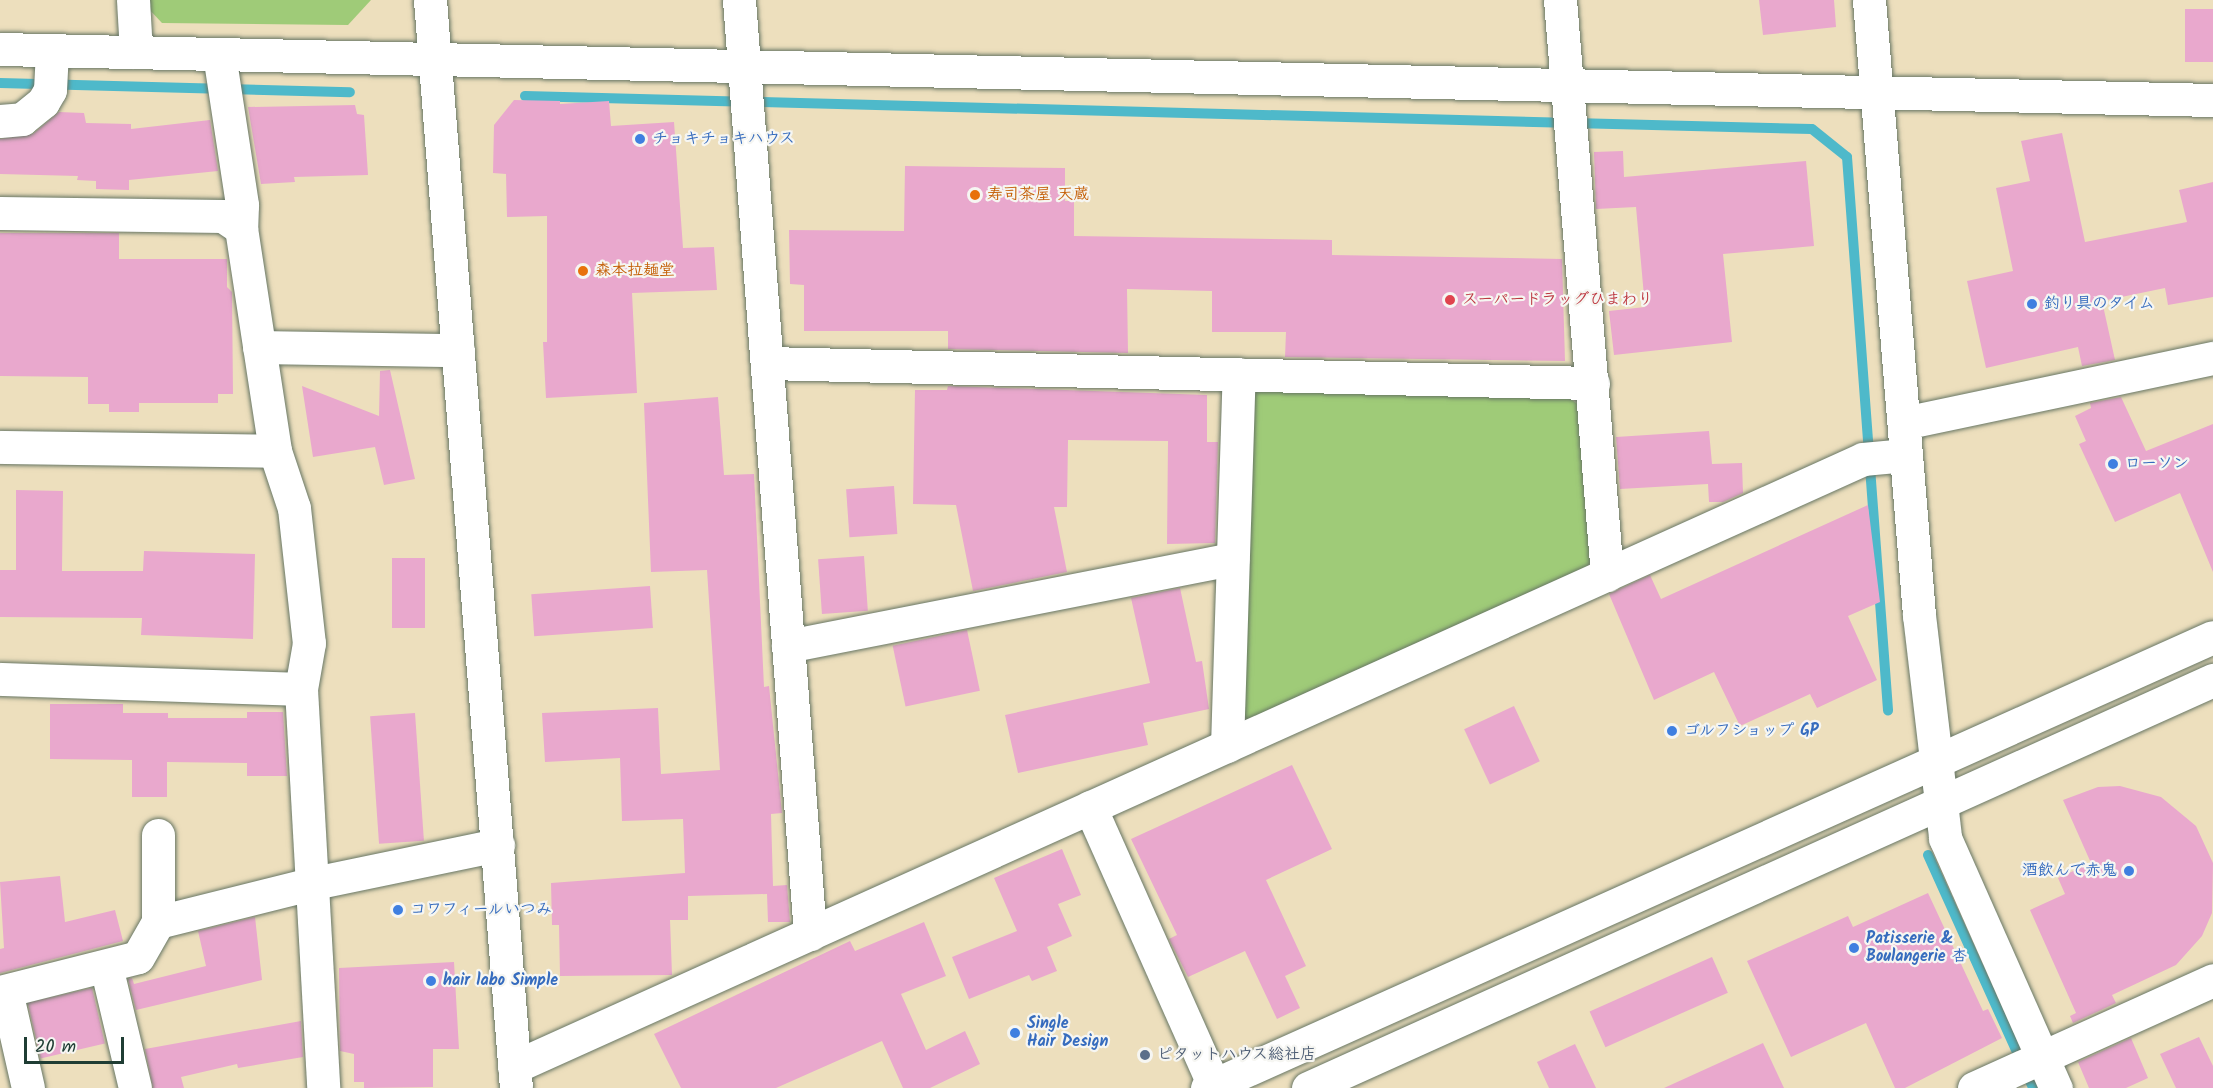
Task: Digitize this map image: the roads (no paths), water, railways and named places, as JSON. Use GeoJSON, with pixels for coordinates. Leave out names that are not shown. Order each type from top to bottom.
{"type":"FeatureCollection","features":[{"type":"Feature","properties":{"kind":"street"},"geometry":{"type":"LineString","coordinates":[[133,0],[136,52]]}},
{"type":"Feature","properties":{"kind":"street"},"geometry":{"type":"LineString","coordinates":[[430,0],[515,1077],[810,934],[1090,807],[1606,575],[1883,457],[1904,423],[1869,0]]}},
{"type":"Feature","properties":{"kind":"street"},"geometry":{"type":"LineString","coordinates":[[739,0],[810,934]]}},
{"type":"Feature","properties":{"kind":"street"},"geometry":{"type":"LineString","coordinates":[[1560,0],[1593,383],[1606,575]]}},
{"type":"Feature","properties":{"kind":"street"},"geometry":{"type":"LineString","coordinates":[[0,49],[51,72],[136,52],[222,77],[435,60],[746,90],[1569,110],[1875,94],[2213,100]]}},
{"type":"Feature","properties":{"kind":"street"},"geometry":{"type":"LineString","coordinates":[[0,121],[22,119],[43,102],[51,72]]}},
{"type":"Feature","properties":{"kind":"street"},"geometry":{"type":"LineString","coordinates":[[222,77],[242,206],[241,228],[275,451],[294,508],[309,643],[301,689],[314,883],[323,1088]]}},
{"type":"Feature","properties":{"kind":"street"},"geometry":{"type":"LineString","coordinates":[[0,213],[223,216],[241,228]]}},
{"type":"Feature","properties":{"kind":"street"},"geometry":{"type":"LineString","coordinates":[[259,347],[458,350]]}},
{"type":"Feature","properties":{"kind":"street"},"geometry":{"type":"LineString","coordinates":[[1904,423],[2213,358]]}},
{"type":"Feature","properties":{"kind":"street"},"geometry":{"type":"LineString","coordinates":[[767,363],[1593,383]]}},
{"type":"Feature","properties":{"kind":"street"},"geometry":{"type":"LineString","coordinates":[[1227,746],[1239,374]]}},
{"type":"Feature","properties":{"kind":"street"},"geometry":{"type":"LineString","coordinates":[[0,447],[275,451]]}},
{"type":"Feature","properties":{"kind":"street"},"geometry":{"type":"LineString","coordinates":[[1883,457],[1935,763],[1945,838],[2031,1062],[2056,1088]]}},
{"type":"Feature","properties":{"kind":"street"},"geometry":{"type":"LineString","coordinates":[[788,646],[1233,559]]}},
{"type":"Feature","properties":{"kind":"street"},"geometry":{"type":"LineString","coordinates":[[1090,807],[1212,1087],[2213,637]]}},
{"type":"Feature","properties":{"kind":"street"},"geometry":{"type":"LineString","coordinates":[[0,679],[301,689]]}},
{"type":"Feature","properties":{"kind":"street"},"geometry":{"type":"LineString","coordinates":[[1308,1088],[2213,680]]}},
{"type":"Feature","properties":{"kind":"street"},"geometry":{"type":"LineString","coordinates":[[28,1088],[3,992],[138,957],[158,922],[158,836]]}},
{"type":"Feature","properties":{"kind":"street"},"geometry":{"type":"LineString","coordinates":[[158,922],[314,883],[498,845]]}},
{"type":"Feature","properties":{"kind":"street"},"geometry":{"type":"LineString","coordinates":[[106,966],[135,1088]]}},
{"type":"Feature","properties":{"kind":"street"},"geometry":{"type":"LineString","coordinates":[[1974,1088],[2213,980]]}},
{"type":"Feature","properties":{"kind":"waterway"},"geometry":{"type":"LineString","coordinates":[[0,83],[350,92]]}},
{"type":"Feature","properties":{"kind":"waterway"},"geometry":{"type":"LineString","coordinates":[[525,96],[1812,129],[1847,157],[1888,710]]}},
{"type":"Feature","properties":{"kind":"waterway"},"geometry":{"type":"LineString","coordinates":[[1928,855],[2033,1088]]}},
{"type":"Feature","properties":{"kind":"place","name":"チョキチョキハウス"},"geometry":{"type":"Point","coordinates":[640,139]}},
{"type":"Feature","properties":{"kind":"place","name":"寿司茶屋 天蔵"},"geometry":{"type":"Point","coordinates":[975,195]}},
{"type":"Feature","properties":{"kind":"place","name":"森本拉麺堂"},"geometry":{"type":"Point","coordinates":[583,271]}},
{"type":"Feature","properties":{"kind":"place","name":"スーパードラッグひまわり"},"geometry":{"type":"Point","coordinates":[1450,300]}},
{"type":"Feature","properties":{"kind":"place","name":"釣り具のタイム"},"geometry":{"type":"Point","coordinates":[2032,304]}},
{"type":"Feature","properties":{"kind":"place","name":"ローソン"},"geometry":{"type":"Point","coordinates":[2113,464]}},
{"type":"Feature","properties":{"kind":"place","name":"ゴルフショップ GP"},"geometry":{"type":"Point","coordinates":[1672,731]}},
{"type":"Feature","properties":{"kind":"place","name":"酒飲んで赤鬼"},"geometry":{"type":"Point","coordinates":[2129,871]}},
{"type":"Feature","properties":{"kind":"place","name":"コワフィールいつみ"},"geometry":{"type":"Point","coordinates":[398,910]}},
{"type":"Feature","properties":{"kind":"place","name":"Patisserie & Boulangerie 杏"},"geometry":{"type":"Point","coordinates":[1854,948]}},
{"type":"Feature","properties":{"kind":"place","name":"hair labo Simple"},"geometry":{"type":"Point","coordinates":[431,981]}},
{"type":"Feature","properties":{"kind":"place","name":"Single Hair Design"},"geometry":{"type":"Point","coordinates":[1015,1033]}},
{"type":"Feature","properties":{"kind":"place","name":"ピタットハウス総社店"},"geometry":{"type":"Point","coordinates":[1145,1055]}}]}
